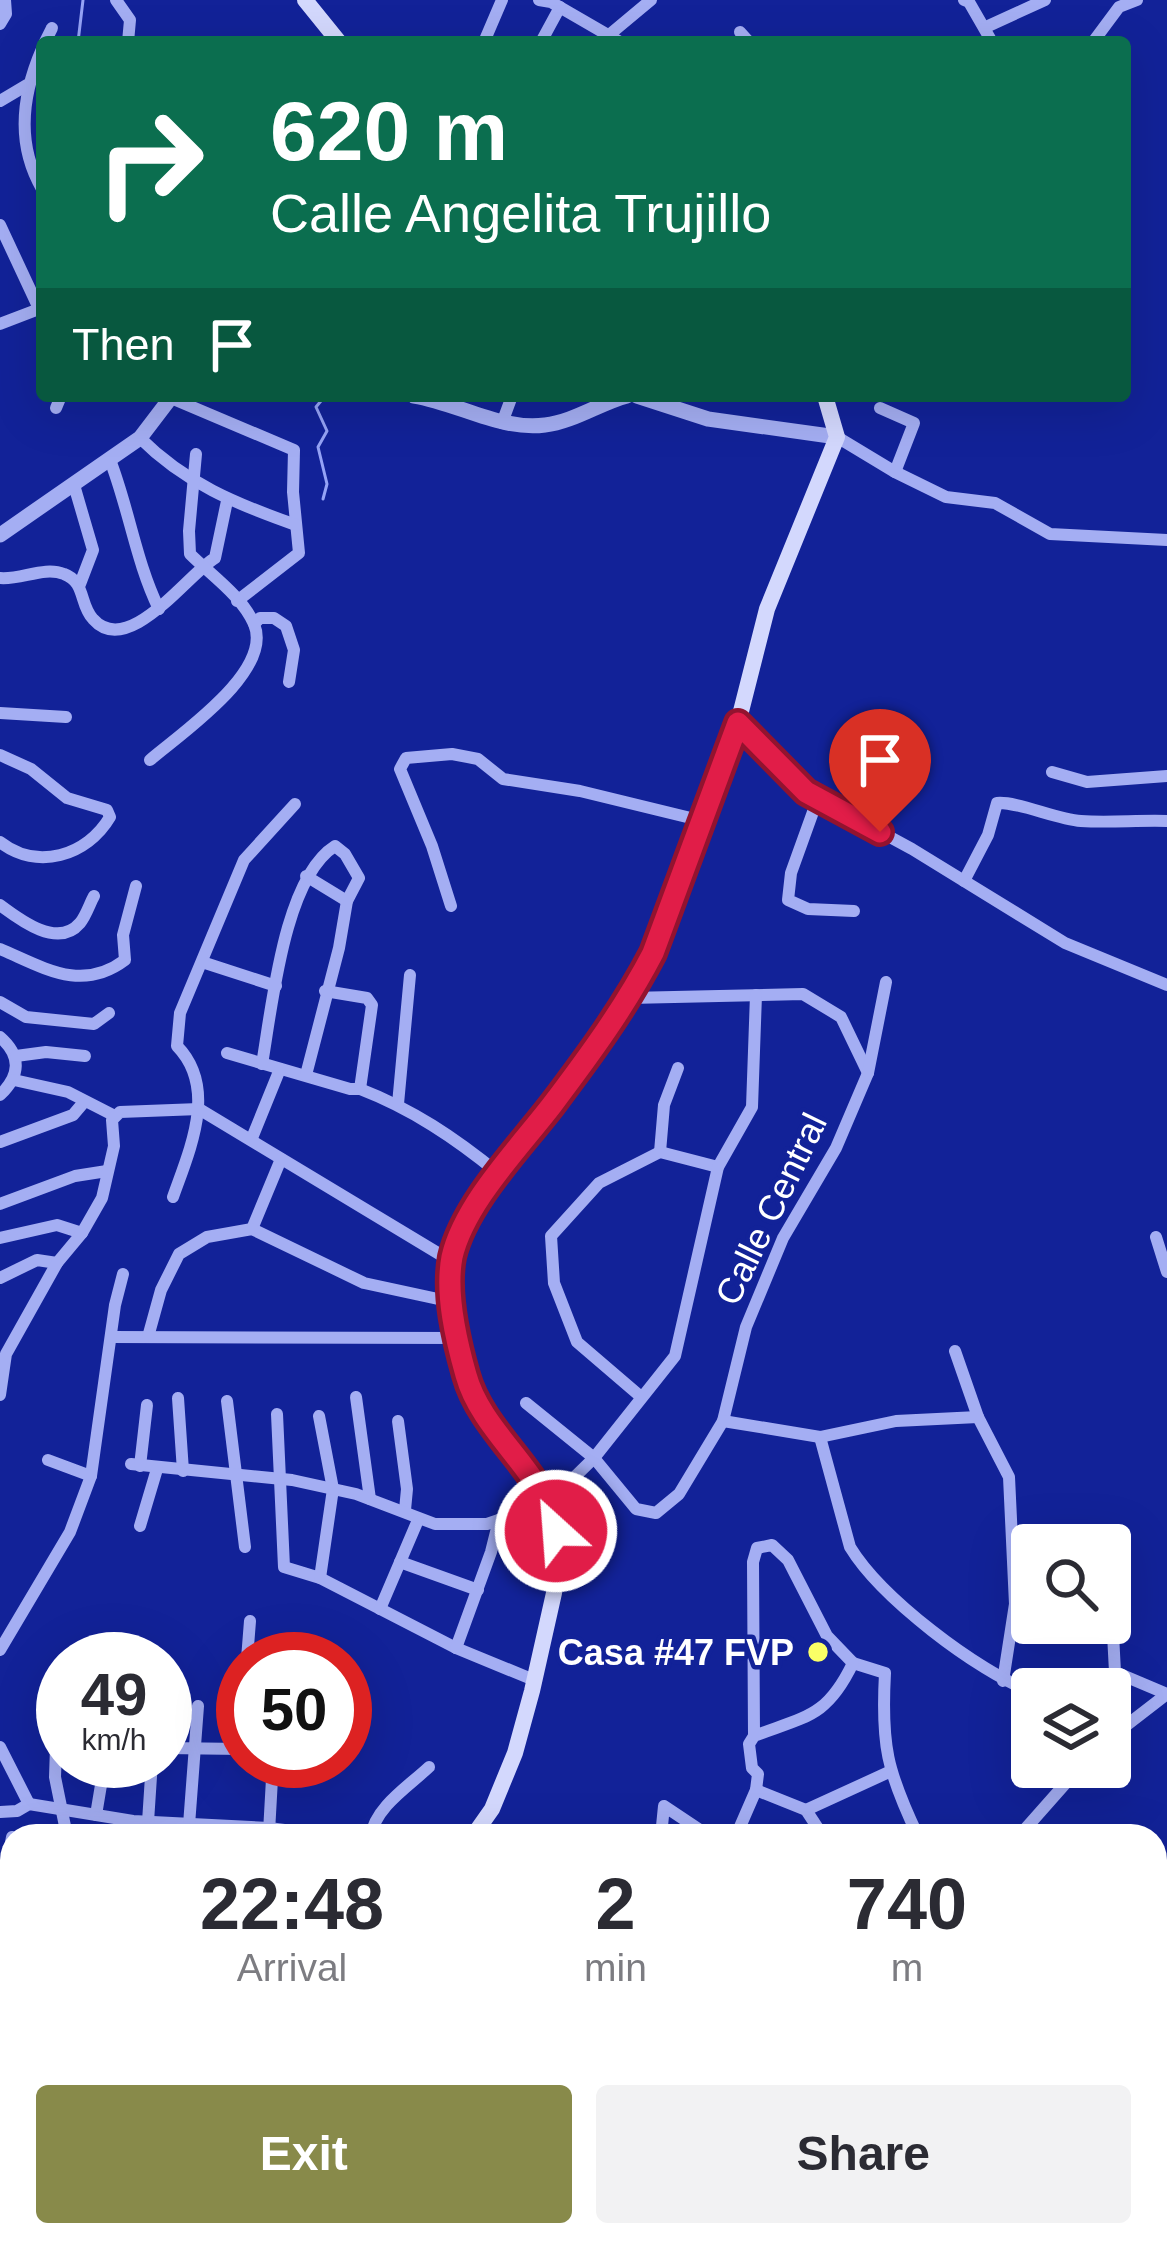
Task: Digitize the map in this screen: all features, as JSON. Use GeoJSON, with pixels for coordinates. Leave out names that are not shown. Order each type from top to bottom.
{"type":"FeatureCollection","features":[{"type":"Feature","properties":{"kind":"main road"},"geometry":{"type":"LineString","coordinates":[[305,0],[334,36]]}},
{"type":"Feature","properties":{"kind":"main road"},"geometry":{"type":"LineString","coordinates":[[481,1824],[515,1754],[535,1680],[548,1627],[556,1531],[548,1503],[472,1396],[457,1338],[452,1261],[467,1221],[498,1173],[629,998],[653,953],[738,723],[766,609],[837,436],[826,402]]}},
{"type":"Feature","properties":{"kind":"street"},"geometry":{"type":"LineString","coordinates":[[0,24],[6,14],[5,0]]}},
{"type":"Feature","properties":{"kind":"street"},"geometry":{"type":"LineString","coordinates":[[116,0],[130,20],[129,36]]}},
{"type":"Feature","properties":{"kind":"street"},"geometry":{"type":"LineString","coordinates":[[487,36],[502,0]]}},
{"type":"Feature","properties":{"kind":"street"},"geometry":{"type":"LineString","coordinates":[[617,36],[651,0]]}},
{"type":"Feature","properties":{"kind":"street"},"geometry":{"type":"LineString","coordinates":[[986,27],[1045,0]]}},
{"type":"Feature","properties":{"kind":"street"},"geometry":{"type":"LineString","coordinates":[[1098,36],[1120,7],[1137,0]]}},
{"type":"Feature","properties":{"kind":"street"},"geometry":{"type":"LineString","coordinates":[[969,1],[990,36]]}},
{"type":"Feature","properties":{"kind":"street"},"geometry":{"type":"LineString","coordinates":[[543,36],[550,2],[609,36]]}},
{"type":"Feature","properties":{"kind":"street"},"geometry":{"type":"LineString","coordinates":[[48,36],[52,28]]}},
{"type":"Feature","properties":{"kind":"street"},"geometry":{"type":"LineString","coordinates":[[36,63],[26,85],[26,138],[36,179]]}},
{"type":"Feature","properties":{"kind":"street"},"geometry":{"type":"LineString","coordinates":[[0,101],[26,85]]}},
{"type":"Feature","properties":{"kind":"street"},"geometry":{"type":"LineString","coordinates":[[0,225],[36,301]]}},
{"type":"Feature","properties":{"kind":"street"},"geometry":{"type":"LineString","coordinates":[[0,324],[36,313]]}},
{"type":"Feature","properties":{"kind":"street"},"geometry":{"type":"LineString","coordinates":[[0,535],[140,438],[167,402]]}},
{"type":"Feature","properties":{"kind":"street"},"geometry":{"type":"LineString","coordinates":[[183,402],[294,450],[299,554],[237,601]]}},
{"type":"Feature","properties":{"kind":"street"},"geometry":{"type":"LineString","coordinates":[[450,402],[502,423],[544,426],[610,402]]}},
{"type":"Feature","properties":{"kind":"street"},"geometry":{"type":"LineString","coordinates":[[502,423],[510,402]]}},
{"type":"Feature","properties":{"kind":"street"},"geometry":{"type":"LineString","coordinates":[[657,402],[709,419],[837,436],[946,497],[995,503],[1050,534],[1167,540]]}},
{"type":"Feature","properties":{"kind":"street"},"geometry":{"type":"LineString","coordinates":[[880,408],[914,422],[895,472]]}},
{"type":"Feature","properties":{"kind":"street"},"geometry":{"type":"LineString","coordinates":[[140,438],[195,483],[296,525]]}},
{"type":"Feature","properties":{"kind":"street"},"geometry":{"type":"LineString","coordinates":[[150,760],[245,672],[253,662],[257,641],[254,624],[237,601],[190,554],[196,454]]}},
{"type":"Feature","properties":{"kind":"street"},"geometry":{"type":"LineString","coordinates":[[110,460],[129,509],[143,577],[159,609]]}},
{"type":"Feature","properties":{"kind":"street"},"geometry":{"type":"LineString","coordinates":[[74,485],[93,550],[80,584]]}},
{"type":"Feature","properties":{"kind":"street"},"geometry":{"type":"LineString","coordinates":[[0,578],[67,574],[80,584],[92,619],[106,628],[128,627],[159,609],[217,552],[227,500]]}},
{"type":"Feature","properties":{"kind":"street"},"geometry":{"type":"LineString","coordinates":[[254,624],[260,618],[274,618],[286,626],[293,650],[289,682]]}},
{"type":"Feature","properties":{"kind":"street"},"geometry":{"type":"LineString","coordinates":[[0,713],[66,717]]}},
{"type":"Feature","properties":{"kind":"street"},"geometry":{"type":"LineString","coordinates":[[738,723],[806,792],[1065,943],[1167,985]]}},
{"type":"Feature","properties":{"kind":"street"},"geometry":{"type":"LineString","coordinates":[[451,906],[400,769],[406,758],[452,754],[478,759],[503,779],[580,791],[699,820]]}},
{"type":"Feature","properties":{"kind":"street"},"geometry":{"type":"LineString","coordinates":[[0,755],[16,759],[67,798],[107,809],[110,817],[87,842],[60,856],[27,856],[0,842]]}},
{"type":"Feature","properties":{"kind":"street"},"geometry":{"type":"LineString","coordinates":[[1052,772],[1087,782],[1167,776]]}},
{"type":"Feature","properties":{"kind":"street"},"geometry":{"type":"LineString","coordinates":[[818,798],[791,873],[788,900],[808,910],[854,911]]}},
{"type":"Feature","properties":{"kind":"street"},"geometry":{"type":"LineString","coordinates":[[964,881],[988,835],[997,803],[1084,821],[1167,821]]}},
{"type":"Feature","properties":{"kind":"street"},"geometry":{"type":"LineString","coordinates":[[172,1197],[199,1109],[199,1082],[191,1060],[177,1046],[180,1012],[244,860],[295,804]]}},
{"type":"Feature","properties":{"kind":"street"},"geometry":{"type":"LineString","coordinates":[[262,1064],[276,986],[306,876],[334,846],[358,874],[347,901],[306,1075]]}},
{"type":"Feature","properties":{"kind":"street"},"geometry":{"type":"LineString","coordinates":[[306,876],[347,901]]}},
{"type":"Feature","properties":{"kind":"street"},"geometry":{"type":"LineString","coordinates":[[0,950],[59,975],[108,973],[125,960],[123,935],[136,886]]}},
{"type":"Feature","properties":{"kind":"street"},"geometry":{"type":"LineString","coordinates":[[0,905],[34,929],[63,933],[79,924],[94,896]]}},
{"type":"Feature","properties":{"kind":"street"},"geometry":{"type":"LineString","coordinates":[[202,962],[276,986]]}},
{"type":"Feature","properties":{"kind":"street"},"geometry":{"type":"LineString","coordinates":[[398,1104],[410,975]]}},
{"type":"Feature","properties":{"kind":"street","name":"Calle Central"},"geometry":{"type":"LineString","coordinates":[[594,1458],[636,1509],[656,1513],[679,1494],[723,1421],[746,1327],[783,1238],[836,1148],[868,1072],[886,982]]}},
{"type":"Feature","properties":{"kind":"street"},"geometry":{"type":"LineString","coordinates":[[326,991],[367,998],[372,1005],[360,1089]]}},
{"type":"Feature","properties":{"kind":"street"},"geometry":{"type":"LineString","coordinates":[[629,998],[803,994],[841,1017],[868,1072]]}},
{"type":"Feature","properties":{"kind":"street"},"geometry":{"type":"LineString","coordinates":[[147,1405],[136,1465],[280,1479],[370,1498],[405,1510],[418,1520],[488,1524],[548,1503],[594,1458],[675,1356],[718,1167],[752,1107],[756,995]]}},
{"type":"Feature","properties":{"kind":"street"},"geometry":{"type":"LineString","coordinates":[[0,1002],[26,1017],[94,1024],[109,1013]]}},
{"type":"Feature","properties":{"kind":"street"},"geometry":{"type":"LineString","coordinates":[[0,1037],[16,1056],[14,1080],[0,1095]]}},
{"type":"Feature","properties":{"kind":"street"},"geometry":{"type":"LineString","coordinates":[[16,1056],[46,1052],[86,1056]]}},
{"type":"Feature","properties":{"kind":"street"},"geometry":{"type":"LineString","coordinates":[[227,1053],[398,1104],[457,1139],[498,1173]]}},
{"type":"Feature","properties":{"kind":"street"},"geometry":{"type":"LineString","coordinates":[[660,1152],[664,1106],[678,1068]]}},
{"type":"Feature","properties":{"kind":"street"},"geometry":{"type":"LineString","coordinates":[[252,1138],[280,1069]]}},
{"type":"Feature","properties":{"kind":"street"},"geometry":{"type":"LineString","coordinates":[[14,1080],[68,1093],[113,1115],[199,1109],[452,1261]]}},
{"type":"Feature","properties":{"kind":"street"},"geometry":{"type":"LineString","coordinates":[[0,1142],[74,1115],[84,1102]]}},
{"type":"Feature","properties":{"kind":"street"},"geometry":{"type":"LineString","coordinates":[[0,1395],[6,1354],[57,1263],[82,1233],[101,1198],[114,1146],[113,1115]]}},
{"type":"Feature","properties":{"kind":"street"},"geometry":{"type":"LineString","coordinates":[[640,1396],[577,1342],[554,1283],[551,1236],[599,1183],[660,1152],[718,1167]]}},
{"type":"Feature","properties":{"kind":"street"},"geometry":{"type":"LineString","coordinates":[[252,1229],[280,1159]]}},
{"type":"Feature","properties":{"kind":"street"},"geometry":{"type":"LineString","coordinates":[[0,1204],[75,1176],[107,1171]]}},
{"type":"Feature","properties":{"kind":"street"},"geometry":{"type":"LineString","coordinates":[[0,1238],[57,1226],[82,1233]]}},
{"type":"Feature","properties":{"kind":"street"},"geometry":{"type":"LineString","coordinates":[[148,1337],[161,1290],[179,1254],[207,1237],[252,1229],[364,1283],[452,1302]]}},
{"type":"Feature","properties":{"kind":"street"},"geometry":{"type":"LineString","coordinates":[[1156,1238],[1167,1271]]}},
{"type":"Feature","properties":{"kind":"street"},"geometry":{"type":"LineString","coordinates":[[0,1278],[37,1260],[57,1263]]}},
{"type":"Feature","properties":{"kind":"street"},"geometry":{"type":"LineString","coordinates":[[0,1650],[70,1532],[91,1476],[123,1274]]}},
{"type":"Feature","properties":{"kind":"street"},"geometry":{"type":"LineString","coordinates":[[111,1337],[457,1338]]}},
{"type":"Feature","properties":{"kind":"street"},"geometry":{"type":"LineString","coordinates":[[956,1351],[978,1417],[1009,1477],[1015,1604],[1003,1681]]}},
{"type":"Feature","properties":{"kind":"street"},"geometry":{"type":"LineString","coordinates":[[356,1397],[370,1498]]}},
{"type":"Feature","properties":{"kind":"street"},"geometry":{"type":"LineString","coordinates":[[178,1398],[183,1471]]}},
{"type":"Feature","properties":{"kind":"street"},"geometry":{"type":"LineString","coordinates":[[227,1401],[245,1547]]}},
{"type":"Feature","properties":{"kind":"street"},"geometry":{"type":"LineString","coordinates":[[526,1403],[594,1458]]}},
{"type":"Feature","properties":{"kind":"street"},"geometry":{"type":"LineString","coordinates":[[277,1414],[284,1567],[320,1578],[456,1648],[535,1680]]}},
{"type":"Feature","properties":{"kind":"street"},"geometry":{"type":"LineString","coordinates":[[319,1416],[333,1490],[320,1578]]}},
{"type":"Feature","properties":{"kind":"street"},"geometry":{"type":"LineString","coordinates":[[723,1421],[820,1437],[896,1421],[978,1417]]}},
{"type":"Feature","properties":{"kind":"street"},"geometry":{"type":"LineString","coordinates":[[398,1421],[405,1510]]}},
{"type":"Feature","properties":{"kind":"street"},"geometry":{"type":"LineString","coordinates":[[820,1437],[850,1547],[860,1564],[918,1619],[1011,1684]]}},
{"type":"Feature","properties":{"kind":"street"},"geometry":{"type":"LineString","coordinates":[[48,1460],[91,1476]]}},
{"type":"Feature","properties":{"kind":"street"},"geometry":{"type":"LineString","coordinates":[[140,1526],[157,1469]]}},
{"type":"Feature","properties":{"kind":"street"},"geometry":{"type":"LineString","coordinates":[[380,1609],[418,1520]]}},
{"type":"Feature","properties":{"kind":"street"},"geometry":{"type":"LineString","coordinates":[[456,1648],[499,1520]]}},
{"type":"Feature","properties":{"kind":"street"},"geometry":{"type":"LineString","coordinates":[[741,1824],[758,1774],[749,1759],[754,1736],[753,1562],[758,1548],[772,1545],[788,1560],[827,1636],[853,1663],[885,1673],[882,1719],[889,1772],[912,1824]]}},
{"type":"Feature","properties":{"kind":"street"},"geometry":{"type":"LineString","coordinates":[[400,1562],[478,1590]]}},
{"type":"Feature","properties":{"kind":"street"},"geometry":{"type":"LineString","coordinates":[[249,1632],[250,1621]]}},
{"type":"Feature","properties":{"kind":"street"},"geometry":{"type":"LineString","coordinates":[[1114,1644],[1115,1672],[1167,1694]]}},
{"type":"Feature","properties":{"kind":"street"},"geometry":{"type":"LineString","coordinates":[[754,1736],[819,1711],[840,1690],[853,1663]]}},
{"type":"Feature","properties":{"kind":"street"},"geometry":{"type":"LineString","coordinates":[[1131,1715],[1167,1694]]}},
{"type":"Feature","properties":{"kind":"street"},"geometry":{"type":"LineString","coordinates":[[182,1824],[196,1749],[198,1706]]}},
{"type":"Feature","properties":{"kind":"street"},"geometry":{"type":"LineString","coordinates":[[0,1747],[23,1807],[17,1824]]}},
{"type":"Feature","properties":{"kind":"street"},"geometry":{"type":"LineString","coordinates":[[192,1749],[216,1749]]}},
{"type":"Feature","properties":{"kind":"street"},"geometry":{"type":"LineString","coordinates":[[373,1824],[429,1767]]}},
{"type":"Feature","properties":{"kind":"street"},"geometry":{"type":"LineString","coordinates":[[806,1810],[889,1772]]}},
{"type":"Feature","properties":{"kind":"street"},"geometry":{"type":"LineString","coordinates":[[59,1788],[66,1824]]}},
{"type":"Feature","properties":{"kind":"street"},"geometry":{"type":"LineString","coordinates":[[96,1815],[100,1788]]}},
{"type":"Feature","properties":{"kind":"street"},"geometry":{"type":"LineString","coordinates":[[148,1822],[150,1788]]}},
{"type":"Feature","properties":{"kind":"street"},"geometry":{"type":"LineString","coordinates":[[269,1824],[271,1788]]}},
{"type":"Feature","properties":{"kind":"street"},"geometry":{"type":"LineString","coordinates":[[1030,1824],[1061,1788]]}},
{"type":"Feature","properties":{"kind":"street"},"geometry":{"type":"LineString","coordinates":[[756,1790],[806,1810],[815,1824]]}},
{"type":"Feature","properties":{"kind":"street"},"geometry":{"type":"LineString","coordinates":[[662,1824],[664,1806],[691,1824]]}},
{"type":"Feature","properties":{"kind":"street"},"geometry":{"type":"LineString","coordinates":[[0,1812],[23,1807],[65,1810],[121,1824]]}},
{"type":"Feature","properties":{"kind":"street"},"geometry":{"type":"LineString","coordinates":[[143,1824],[159,1824]]}},
{"type":"Feature","properties":{"kind":"waterway"},"geometry":{"type":"LineString","coordinates":[[79,36],[83,0]]}},
{"type":"Feature","properties":{"kind":"waterway"},"geometry":{"type":"LineString","coordinates":[[320,402],[316,407],[327,431],[318,447],[327,484],[323,499]]}},
{"type":"Feature","properties":{"kind":"place","name":"Casa #47 FVP"},"geometry":{"type":"Point","coordinates":[818,1652]}},
{"type":"Feature","properties":{"kind":"route"},"geometry":{"type":"LineString","coordinates":[[556,1531],[548,1503],[488,1424],[464,1370],[451,1285],[452,1261],[467,1221],[603,1036],[641,976],[738,723],[806,792],[880,832]]}}]}
